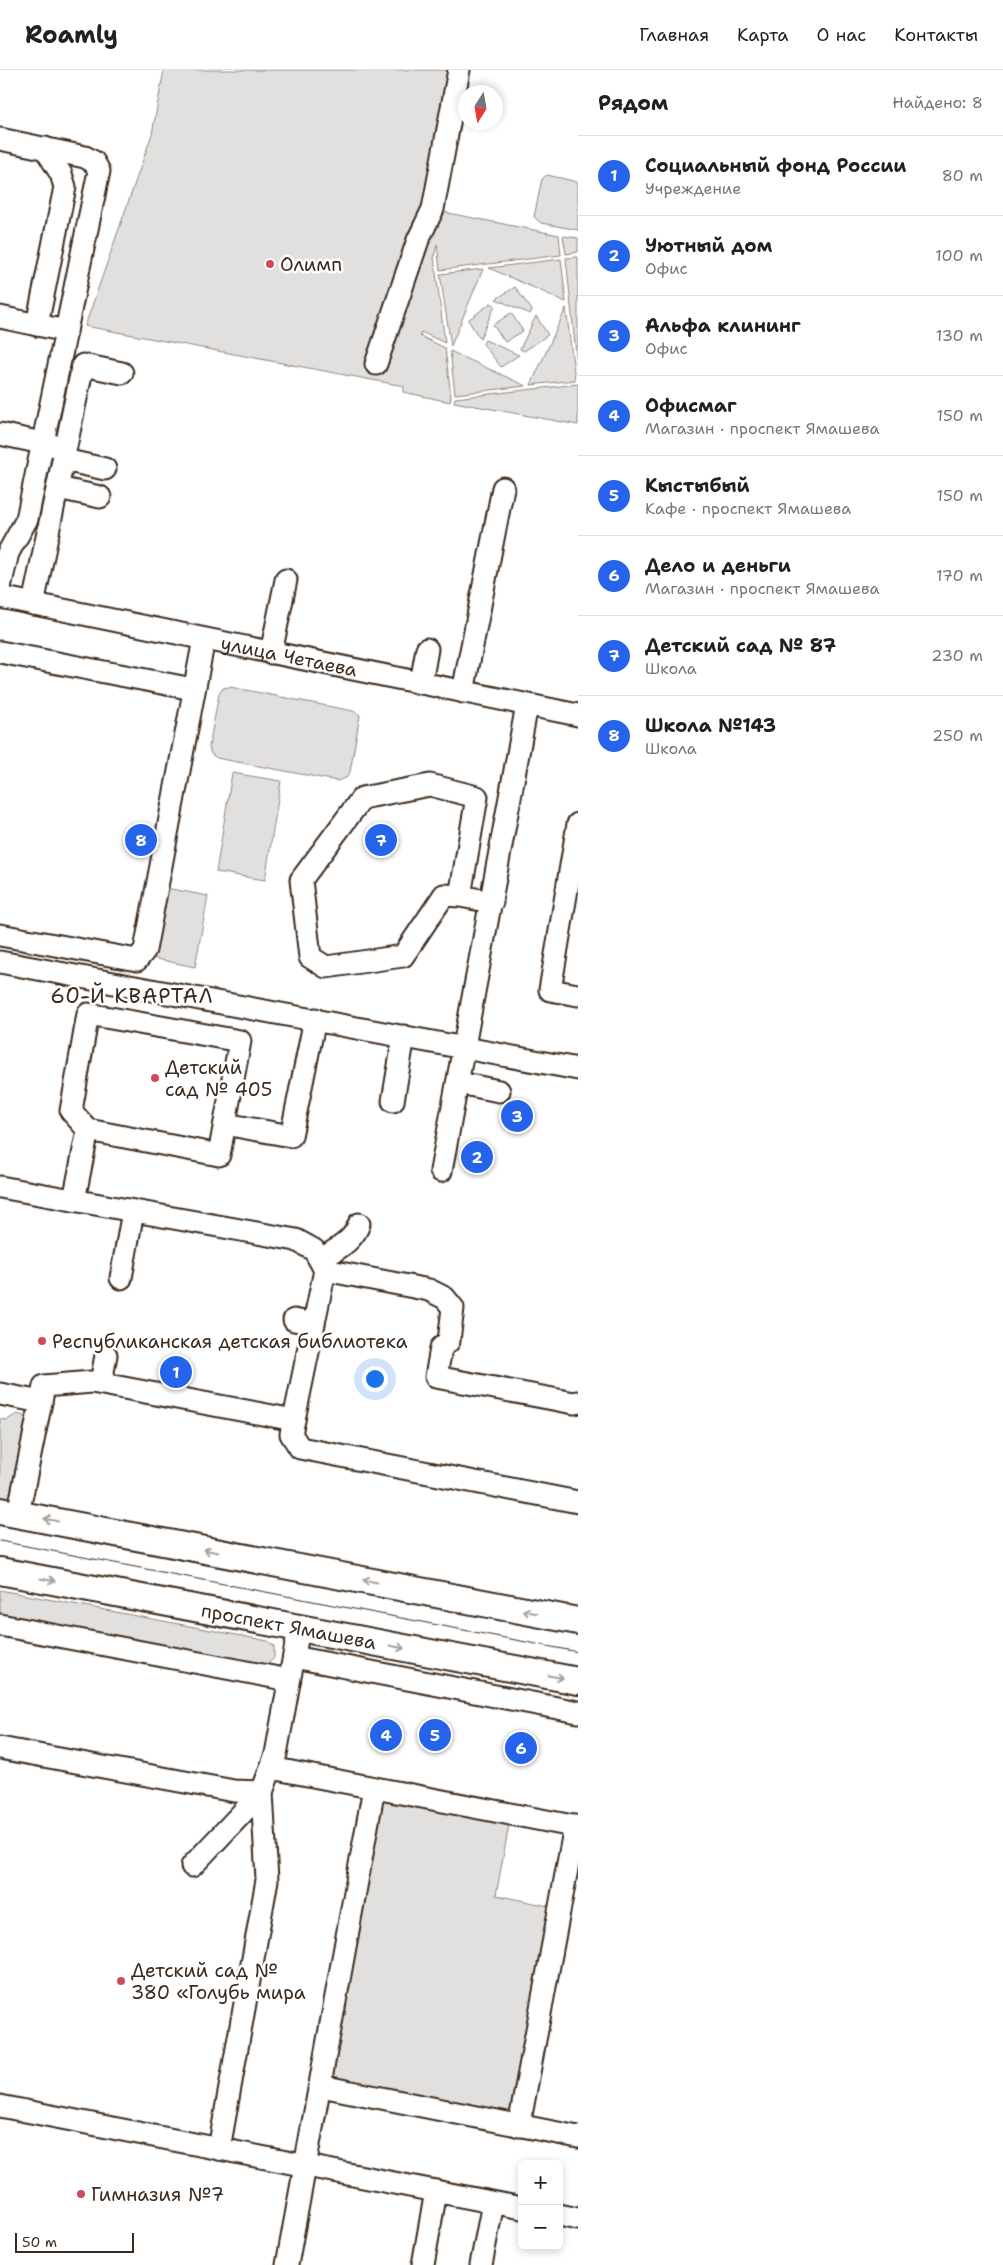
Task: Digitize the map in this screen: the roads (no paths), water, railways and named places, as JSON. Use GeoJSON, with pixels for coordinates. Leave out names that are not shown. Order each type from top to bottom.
{"type":"FeatureCollection","features":[{"type":"Feature","properties":{"kind":"main road"},"geometry":{"type":"LineString","coordinates":[[9,1512],[578,1621]]}},
{"type":"Feature","properties":{"kind":"main road","name":"проспект Ямашева"},"geometry":{"type":"LineString","coordinates":[[0,1571],[578,1681]]}},
{"type":"Feature","properties":{"kind":"street"},"geometry":{"type":"LineString","coordinates":[[376,364],[418,240],[433,209],[459,70]]}},
{"type":"Feature","properties":{"kind":"street"},"geometry":{"type":"LineString","coordinates":[[0,139],[85,157],[94,162],[99,171],[27,519],[8,553],[0,587]]}},
{"type":"Feature","properties":{"kind":"street"},"geometry":{"type":"LineString","coordinates":[[38,319],[65,186],[61,174],[45,148]]}},
{"type":"Feature","properties":{"kind":"street"},"geometry":{"type":"LineString","coordinates":[[0,306],[38,319],[68,325]]}},
{"type":"Feature","properties":{"kind":"street"},"geometry":{"type":"LineString","coordinates":[[0,317],[38,319]]}},
{"type":"Feature","properties":{"kind":"street"},"geometry":{"type":"LineString","coordinates":[[33,604],[83,365],[122,373]]}},
{"type":"Feature","properties":{"kind":"street"},"geometry":{"type":"LineString","coordinates":[[0,434],[43,443],[65,454],[105,469]]}},
{"type":"Feature","properties":{"kind":"street"},"geometry":{"type":"LineString","coordinates":[[58,488],[100,496]]}},
{"type":"Feature","properties":{"kind":"street"},"geometry":{"type":"LineString","coordinates":[[463,692],[503,488]]}},
{"type":"Feature","properties":{"kind":"street"},"geometry":{"type":"LineString","coordinates":[[271,653],[286,580]]}},
{"type":"Feature","properties":{"kind":"street","name":"улица Четаева"},"geometry":{"type":"LineString","coordinates":[[0,597],[578,715]]}},
{"type":"Feature","properties":{"kind":"street"},"geometry":{"type":"LineString","coordinates":[[0,935],[137,960],[145,950],[204,639]]}},
{"type":"Feature","properties":{"kind":"street"},"geometry":{"type":"LineString","coordinates":[[420,683],[427,649]]}},
{"type":"Feature","properties":{"kind":"street"},"geometry":{"type":"LineString","coordinates":[[0,652],[193,689]]}},
{"type":"Feature","properties":{"kind":"street"},"geometry":{"type":"LineString","coordinates":[[442,1171],[527,705]]}},
{"type":"Feature","properties":{"kind":"street"},"geometry":{"type":"LineString","coordinates":[[460,896],[477,797],[430,785],[362,798],[301,880],[310,958],[326,967],[402,956],[444,895],[492,902]]}},
{"type":"Feature","properties":{"kind":"street"},"geometry":{"type":"LineString","coordinates":[[578,824],[550,990],[578,995]]}},
{"type":"Feature","properties":{"kind":"street"},"geometry":{"type":"LineString","coordinates":[[0,962],[578,1069]]}},
{"type":"Feature","properties":{"kind":"street"},"geometry":{"type":"LineString","coordinates":[[88,1014],[240,1041],[219,1155],[88,1130],[72,1111],[88,1014]]}},
{"type":"Feature","properties":{"kind":"street"},"geometry":{"type":"LineString","coordinates":[[224,1124],[291,1136],[315,1019]]}},
{"type":"Feature","properties":{"kind":"street"},"geometry":{"type":"LineString","coordinates":[[393,1101],[404,1036]]}},
{"type":"Feature","properties":{"kind":"street"},"geometry":{"type":"LineString","coordinates":[[459,1083],[499,1091]]}},
{"type":"Feature","properties":{"kind":"street"},"geometry":{"type":"LineString","coordinates":[[74,1200],[88,1130]]}},
{"type":"Feature","properties":{"kind":"street"},"geometry":{"type":"LineString","coordinates":[[0,1187],[296,1240],[314,1250],[322,1265],[429,1290],[445,1298],[453,1308],[449,1341],[441,1348],[436,1377],[574,1404],[578,1402]]}},
{"type":"Feature","properties":{"kind":"street"},"geometry":{"type":"LineString","coordinates":[[121,1278],[133,1211]]}},
{"type":"Feature","properties":{"kind":"street"},"geometry":{"type":"LineString","coordinates":[[359,1224],[356,1235],[322,1265],[304,1322],[291,1434],[300,1448],[578,1502]]}},
{"type":"Feature","properties":{"kind":"street"},"geometry":{"type":"LineString","coordinates":[[101,1383],[106,1355]]}},
{"type":"Feature","properties":{"kind":"street"},"geometry":{"type":"LineString","coordinates":[[9,1512],[44,1386],[101,1383],[294,1420]]}},
{"type":"Feature","properties":{"kind":"street"},"geometry":{"type":"LineString","coordinates":[[0,1394],[41,1402]]}},
{"type":"Feature","properties":{"kind":"street"},"geometry":{"type":"LineString","coordinates":[[0,1625],[289,1680]]}},
{"type":"Feature","properties":{"kind":"street"},"geometry":{"type":"LineString","coordinates":[[192,1866],[262,1792],[276,1754],[299,1628]]}},
{"type":"Feature","properties":{"kind":"street"},"geometry":{"type":"LineString","coordinates":[[294,1657],[578,1712]]}},
{"type":"Feature","properties":{"kind":"street"},"geometry":{"type":"LineString","coordinates":[[0,1748],[234,1790],[262,1792]]}},
{"type":"Feature","properties":{"kind":"street"},"geometry":{"type":"LineString","coordinates":[[271,1768],[577,1826],[519,2126]]}},
{"type":"Feature","properties":{"kind":"street"},"geometry":{"type":"LineString","coordinates":[[287,2265],[374,1788]]}},
{"type":"Feature","properties":{"kind":"street"},"geometry":{"type":"LineString","coordinates":[[219,2149],[267,1880],[262,1792]]}},
{"type":"Feature","properties":{"kind":"street"},"geometry":{"type":"LineString","coordinates":[[321,2086],[578,2137]]}},
{"type":"Feature","properties":{"kind":"street"},"geometry":{"type":"LineString","coordinates":[[0,2106],[518,2207]]}},
{"type":"Feature","properties":{"kind":"street"},"geometry":{"type":"LineString","coordinates":[[423,2265],[436,2191]]}},
{"type":"Feature","properties":{"kind":"street"},"geometry":{"type":"LineString","coordinates":[[481,2265],[493,2203]]}},
{"type":"Feature","properties":{"kind":"street"},"geometry":{"type":"LineString","coordinates":[[563,2216],[578,2219]]}},
{"type":"Feature","properties":{"kind":"tram line"},"geometry":{"type":"LineString","coordinates":[[0,1541],[578,1652]]}},
{"type":"Feature","properties":{"kind":"place","name":"Олимп"},"geometry":{"type":"Point","coordinates":[270,264]}},
{"type":"Feature","properties":{"kind":"place","name":"Школа №143"},"geometry":{"type":"Point","coordinates":[141,840]}},
{"type":"Feature","properties":{"kind":"place","name":"Детский сад № 87"},"geometry":{"type":"Point","coordinates":[381,840]}},
{"type":"Feature","properties":{"kind":"place","name":"Детский сад № 405"},"geometry":{"type":"Point","coordinates":[155,1078]}},
{"type":"Feature","properties":{"kind":"place","name":"Альфа клининг"},"geometry":{"type":"Point","coordinates":[517,1116]}},
{"type":"Feature","properties":{"kind":"place","name":"Уютный дом"},"geometry":{"type":"Point","coordinates":[477,1157]}},
{"type":"Feature","properties":{"kind":"place","name":"Республиканская детская библиотека"},"geometry":{"type":"Point","coordinates":[42,1341]}},
{"type":"Feature","properties":{"kind":"place","name":"Социальный фонд России"},"geometry":{"type":"Point","coordinates":[176,1372]}},
{"type":"Feature","properties":{"kind":"place","name":"Офисмаг"},"geometry":{"type":"Point","coordinates":[386,1735]}},
{"type":"Feature","properties":{"kind":"place","name":"Кыстыбый"},"geometry":{"type":"Point","coordinates":[435,1735]}},
{"type":"Feature","properties":{"kind":"place","name":"Дело и деньги"},"geometry":{"type":"Point","coordinates":[521,1748]}},
{"type":"Feature","properties":{"kind":"place","name":"Детский сад № 380 «Голубь мира"},"geometry":{"type":"Point","coordinates":[121,1981]}},
{"type":"Feature","properties":{"kind":"place","name":"Гимназия №7"},"geometry":{"type":"Point","coordinates":[81,2194]}},
{"type":"Feature","properties":{"kind":"district","name":"60-Й КВАРТАЛ"},"geometry":{"type":"Point","coordinates":[132,996]}}]}
